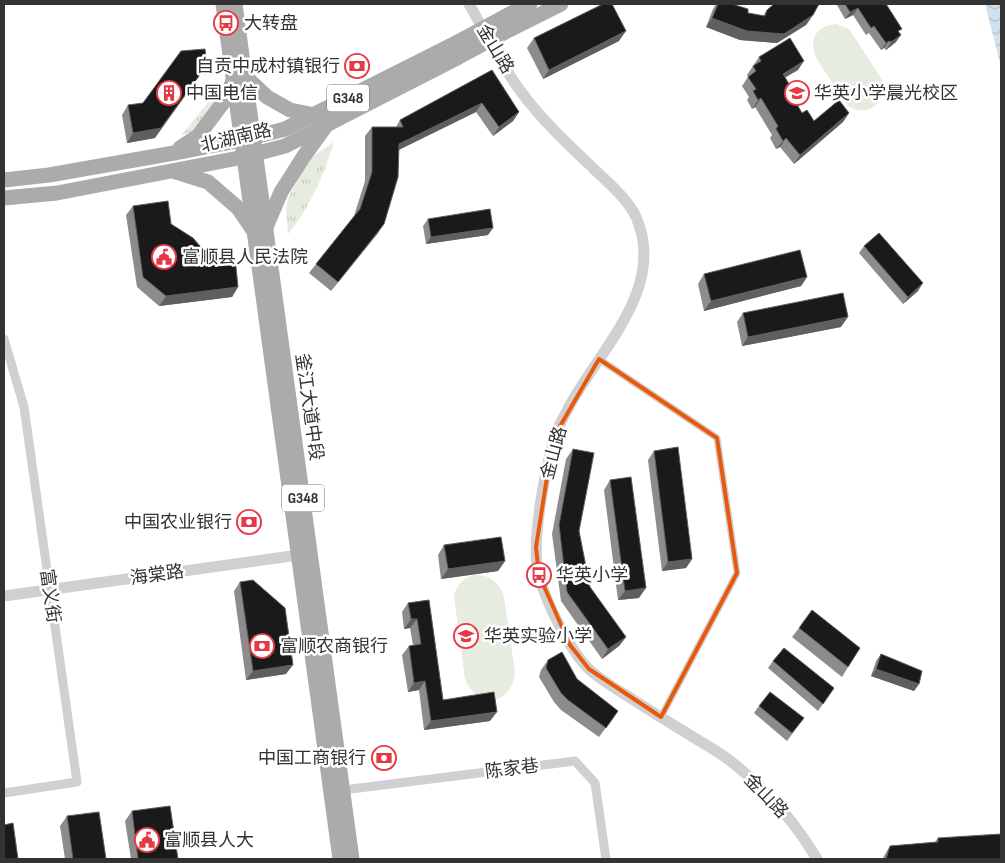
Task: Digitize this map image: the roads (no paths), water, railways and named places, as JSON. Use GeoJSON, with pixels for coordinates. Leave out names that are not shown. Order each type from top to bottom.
{"type":"FeatureCollection","features":[{"type":"Feature","properties":{"kind":"main road"},"geometry":{"type":"LineString","coordinates":[[223,4],[239,78],[266,97],[290,110],[315,115]]}},
{"type":"Feature","properties":{"kind":"main road"},"geometry":{"type":"LineString","coordinates":[[174,153],[198,136],[239,78],[235,4]]}},
{"type":"Feature","properties":{"kind":"main road","name":"G348"},"geometry":{"type":"LineString","coordinates":[[454,52],[508,22],[530,4]]}},
{"type":"Feature","properties":{"kind":"main road","name":"G348"},"geometry":{"type":"LineString","coordinates":[[508,22],[561,4]]}},
{"type":"Feature","properties":{"kind":"main road","name":"北湖南路"},"geometry":{"type":"LineString","coordinates":[[4,180],[49,175],[174,153],[248,139],[285,129],[454,52]]}},
{"type":"Feature","properties":{"kind":"main road","name":"北湖南路"},"geometry":{"type":"LineString","coordinates":[[4,198],[57,193],[250,155],[285,146],[328,124],[454,52]]}},
{"type":"Feature","properties":{"kind":"main road","name":"釜江大道中段"},"geometry":{"type":"LineString","coordinates":[[239,78],[304,555],[340,859]]}},
{"type":"Feature","properties":{"kind":"main road"},"geometry":{"type":"LineString","coordinates":[[172,171],[208,182],[260,230],[304,156],[328,124]]}},
{"type":"Feature","properties":{"kind":"main road","name":"釜江大道中段"},"geometry":{"type":"LineString","coordinates":[[304,555],[343,790],[352,859]]}},
{"type":"Feature","properties":{"kind":"street","name":"金山路"},"geometry":{"type":"LineString","coordinates":[[469,4],[502,63],[532,106],[560,137],[612,186],[636,216],[644,250],[643,272],[636,298],[571,403],[559,428],[551,452],[537,539],[539,575],[549,603],[570,645],[590,669],[614,688],[731,762],[767,792],[805,838],[817,859]]}},
{"type":"Feature","properties":{"kind":"street","name":"富义街"},"geometry":{"type":"LineString","coordinates":[[4,339],[24,407],[77,782],[4,793]]}},
{"type":"Feature","properties":{"kind":"street"},"geometry":{"type":"LineString","coordinates":[[599,359],[717,438],[737,573],[661,717]]}},
{"type":"Feature","properties":{"kind":"street","name":"海棠路"},"geometry":{"type":"LineString","coordinates":[[4,596],[304,555]]}},
{"type":"Feature","properties":{"kind":"street","name":"陈家巷"},"geometry":{"type":"LineString","coordinates":[[343,790],[575,761],[595,784],[606,859]]}},
{"type":"Feature","properties":{"kind":"water"},"geometry":{"type":"Polygon","coordinates":[[[985,4],[1001,4],[1001,67],[985,4]]]}},
{"type":"Feature","properties":{"kind":"place","name":"大转盘"},"geometry":{"type":"Point","coordinates":[226,23]}},
{"type":"Feature","properties":{"kind":"place","name":"自贡中成村镇银行"},"geometry":{"type":"Point","coordinates":[357,66]}},
{"type":"Feature","properties":{"kind":"place","name":"中国电信"},"geometry":{"type":"Point","coordinates":[169,93]}},
{"type":"Feature","properties":{"kind":"place","name":"华英小学晨光校区"},"geometry":{"type":"Point","coordinates":[797,93]}},
{"type":"Feature","properties":{"kind":"place","name":"富顺县人民法院"},"geometry":{"type":"Point","coordinates":[164,257]}},
{"type":"Feature","properties":{"kind":"place","name":"中国农业银行"},"geometry":{"type":"Point","coordinates":[249,522]}},
{"type":"Feature","properties":{"kind":"place","name":"华英小学"},"geometry":{"type":"Point","coordinates":[539,575]}},
{"type":"Feature","properties":{"kind":"place","name":"华英实验小学"},"geometry":{"type":"Point","coordinates":[466,636]}},
{"type":"Feature","properties":{"kind":"place","name":"富顺农商银行"},"geometry":{"type":"Point","coordinates":[262,646]}},
{"type":"Feature","properties":{"kind":"place","name":"中国工商银行"},"geometry":{"type":"Point","coordinates":[384,758]}},
{"type":"Feature","properties":{"kind":"place","name":"富顺县人大"},"geometry":{"type":"Point","coordinates":[147,840]}}]}
